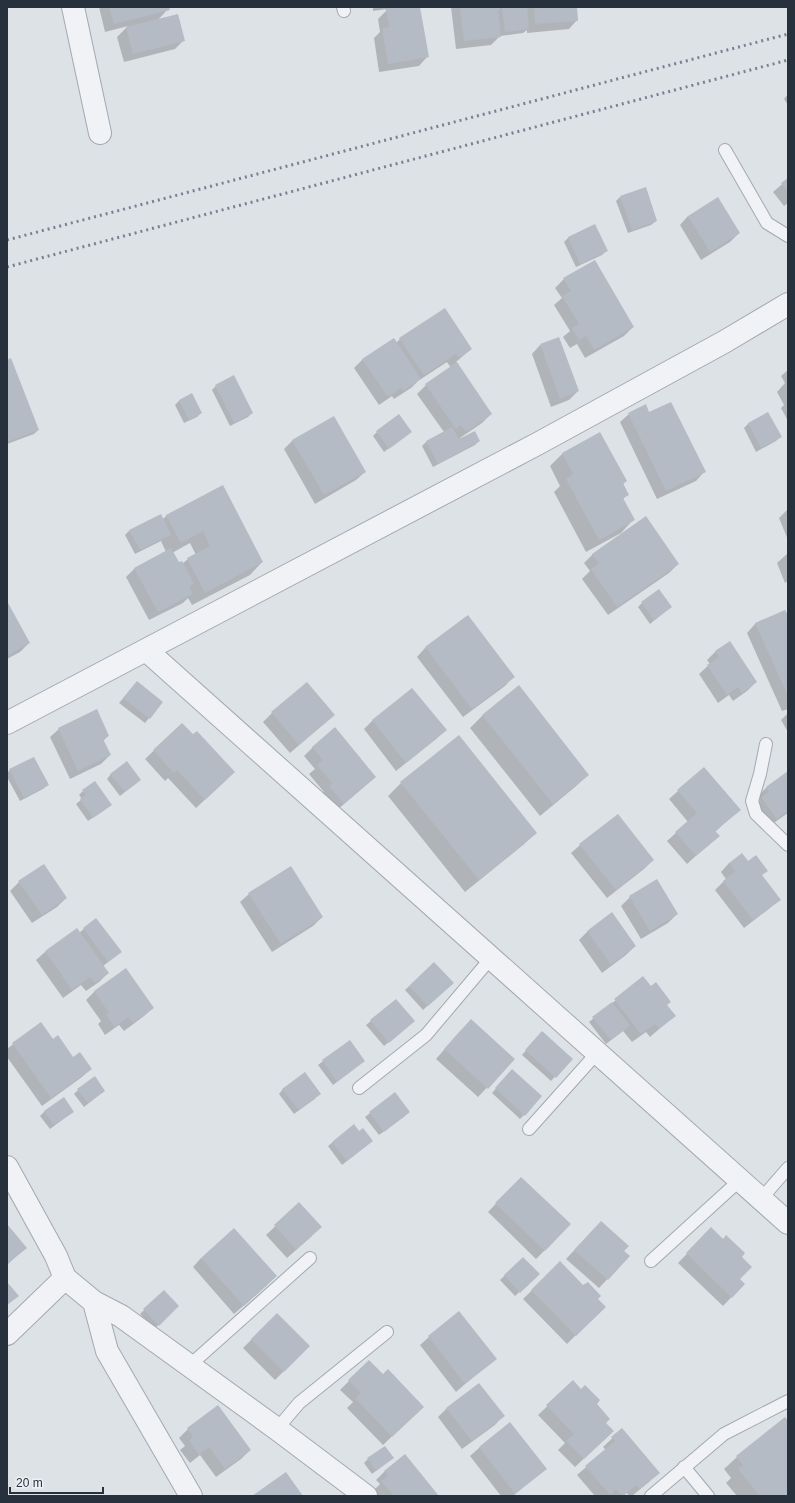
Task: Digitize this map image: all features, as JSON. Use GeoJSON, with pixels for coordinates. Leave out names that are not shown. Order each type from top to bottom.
{"type":"FeatureCollection","features":[{"type":"Feature","properties":{"kind":"street"},"geometry":{"type":"LineString","coordinates":[[73,7],[100,133]]}},
{"type":"Feature","properties":{"kind":"street"},"geometry":{"type":"LineString","coordinates":[[7,723],[539,443],[724,342],[788,304]]}},
{"type":"Feature","properties":{"kind":"street"},"geometry":{"type":"LineString","coordinates":[[146,650],[788,1223]]}},
{"type":"Feature","properties":{"kind":"street"},"geometry":{"type":"LineString","coordinates":[[7,1167],[56,1256],[66,1278],[94,1302],[121,1316],[277,1429],[366,1496]]}},
{"type":"Feature","properties":{"kind":"street"},"geometry":{"type":"LineString","coordinates":[[7,1334],[66,1278]]}},
{"type":"Feature","properties":{"kind":"street"},"geometry":{"type":"LineString","coordinates":[[94,1302],[108,1351],[191,1496]]}},
{"type":"Feature","properties":{"kind":"lane"},"geometry":{"type":"LineString","coordinates":[[725,150],[767,223],[788,236]]}},
{"type":"Feature","properties":{"kind":"lane"},"geometry":{"type":"LineString","coordinates":[[766,744],[760,774],[752,801],[756,814],[788,845]]}},
{"type":"Feature","properties":{"kind":"lane"},"geometry":{"type":"LineString","coordinates":[[359,1088],[426,1035],[491,958]]}},
{"type":"Feature","properties":{"kind":"lane"},"geometry":{"type":"LineString","coordinates":[[529,1129],[597,1053]]}},
{"type":"Feature","properties":{"kind":"lane"},"geometry":{"type":"LineString","coordinates":[[761,1199],[788,1168]]}},
{"type":"Feature","properties":{"kind":"lane"},"geometry":{"type":"LineString","coordinates":[[651,1262],[740,1180]]}},
{"type":"Feature","properties":{"kind":"lane"},"geometry":{"type":"LineString","coordinates":[[189,1366],[310,1258]]}},
{"type":"Feature","properties":{"kind":"lane"},"geometry":{"type":"LineString","coordinates":[[277,1429],[299,1403],[387,1332]]}},
{"type":"Feature","properties":{"kind":"lane"},"geometry":{"type":"LineString","coordinates":[[651,1496],[724,1434],[788,1402]]}},
{"type":"Feature","properties":{"kind":"lane"},"geometry":{"type":"LineString","coordinates":[[684,1467],[708,1496]]}},
{"type":"Feature","properties":{"kind":"building"},"geometry":{"type":"Polygon","coordinates":[[[109,7],[169,7],[170,10],[114,24],[109,7]]]}},
{"type":"Feature","properties":{"kind":"building"},"geometry":{"type":"Polygon","coordinates":[[[399,7],[420,7],[429,57],[388,64],[382,28],[389,27],[386,9],[399,7]]]}},
{"type":"Feature","properties":{"kind":"building"},"geometry":{"type":"Polygon","coordinates":[[[460,7],[498,7],[501,37],[464,41],[460,7]]]}},
{"type":"Feature","properties":{"kind":"building"},"geometry":{"type":"Polygon","coordinates":[[[502,7],[527,7],[529,29],[505,32],[502,7]]]}},
{"type":"Feature","properties":{"kind":"building"},"geometry":{"type":"Polygon","coordinates":[[[534,7],[577,7],[578,21],[535,24],[534,7]]]}},
{"type":"Feature","properties":{"kind":"building"},"geometry":{"type":"Polygon","coordinates":[[[178,14],[185,41],[133,54],[126,27],[178,14]]]}},
{"type":"Feature","properties":{"kind":"building"},"geometry":{"type":"Polygon","coordinates":[[[788,178],[788,192],[781,183],[788,178]]]}},
{"type":"Feature","properties":{"kind":"building"},"geometry":{"type":"Polygon","coordinates":[[[646,187],[657,221],[632,230],[620,196],[646,187]]]}},
{"type":"Feature","properties":{"kind":"building"},"geometry":{"type":"Polygon","coordinates":[[[718,197],[740,233],[710,252],[688,216],[718,197]]]}},
{"type":"Feature","properties":{"kind":"building"},"geometry":{"type":"Polygon","coordinates":[[[595,224],[608,251],[580,264],[568,237],[595,224]]]}},
{"type":"Feature","properties":{"kind":"building"},"geometry":{"type":"Polygon","coordinates":[[[595,260],[634,327],[594,350],[586,336],[579,340],[572,328],[579,324],[562,296],[571,291],[563,278],[595,260]]]}},
{"type":"Feature","properties":{"kind":"building"},"geometry":{"type":"Polygon","coordinates":[[[445,308],[472,349],[459,358],[456,354],[424,375],[399,338],[445,308]]]}},
{"type":"Feature","properties":{"kind":"building"},"geometry":{"type":"Polygon","coordinates":[[[559,337],[579,391],[560,399],[540,344],[559,337]]]}},
{"type":"Feature","properties":{"kind":"building"},"geometry":{"type":"Polygon","coordinates":[[[394,338],[421,379],[403,391],[401,388],[388,397],[362,359],[394,338]]]}},
{"type":"Feature","properties":{"kind":"building"},"geometry":{"type":"Polygon","coordinates":[[[11,358],[39,430],[7,442],[7,360],[11,358]]]}},
{"type":"Feature","properties":{"kind":"building"},"geometry":{"type":"Polygon","coordinates":[[[457,362],[492,414],[466,432],[461,425],[456,429],[425,384],[457,362]]]}},
{"type":"Feature","properties":{"kind":"building"},"geometry":{"type":"Polygon","coordinates":[[[234,375],[253,413],[234,423],[215,385],[234,375]]]}},
{"type":"Feature","properties":{"kind":"building"},"geometry":{"type":"Polygon","coordinates":[[[192,393],[202,413],[189,420],[179,400],[192,393]]]}},
{"type":"Feature","properties":{"kind":"building"},"geometry":{"type":"Polygon","coordinates":[[[671,402],[706,472],[666,491],[628,413],[646,404],[649,412],[671,402]]]}},
{"type":"Feature","properties":{"kind":"building"},"geometry":{"type":"Polygon","coordinates":[[[768,412],[782,437],[761,448],[748,423],[768,412]]]}},
{"type":"Feature","properties":{"kind":"building"},"geometry":{"type":"Polygon","coordinates":[[[399,414],[412,432],[389,449],[376,431],[399,414]]]}},
{"type":"Feature","properties":{"kind":"building"},"geometry":{"type":"Polygon","coordinates":[[[334,416],[366,472],[324,495],[292,440],[334,416]]]}},
{"type":"Feature","properties":{"kind":"building"},"geometry":{"type":"Polygon","coordinates":[[[452,427],[459,439],[475,431],[480,441],[438,464],[426,441],[452,427]]]}},
{"type":"Feature","properties":{"kind":"building"},"geometry":{"type":"Polygon","coordinates":[[[600,432],[627,481],[623,484],[629,495],[623,498],[635,520],[599,540],[566,479],[573,474],[562,453],[600,432]]]}},
{"type":"Feature","properties":{"kind":"building"},"geometry":{"type":"Polygon","coordinates":[[[223,485],[263,562],[205,593],[187,558],[210,546],[203,531],[181,543],[166,515],[223,485]]]}},
{"type":"Feature","properties":{"kind":"building"},"geometry":{"type":"Polygon","coordinates":[[[161,514],[171,535],[140,550],[129,530],[161,514]]]}},
{"type":"Feature","properties":{"kind":"building"},"geometry":{"type":"Polygon","coordinates":[[[646,516],[679,564],[617,607],[591,569],[599,563],[592,554],[646,516]]]}},
{"type":"Feature","properties":{"kind":"building"},"geometry":{"type":"Polygon","coordinates":[[[171,548],[179,562],[182,561],[194,584],[189,586],[193,594],[158,612],[134,568],[171,548]]]}},
{"type":"Feature","properties":{"kind":"building"},"geometry":{"type":"Polygon","coordinates":[[[659,589],[672,607],[654,620],[641,602],[659,589]]]}},
{"type":"Feature","properties":{"kind":"building"},"geometry":{"type":"Polygon","coordinates":[[[7,601],[30,643],[7,656],[7,601]]]}},
{"type":"Feature","properties":{"kind":"building"},"geometry":{"type":"Polygon","coordinates":[[[785,610],[788,615],[788,696],[755,623],[785,610]]]}},
{"type":"Feature","properties":{"kind":"building"},"geometry":{"type":"Polygon","coordinates":[[[468,615],[515,677],[472,709],[425,647],[468,615]]]}},
{"type":"Feature","properties":{"kind":"building"},"geometry":{"type":"Polygon","coordinates":[[[730,641],[757,682],[742,693],[738,687],[727,695],[707,665],[719,657],[715,651],[730,641]]]}},
{"type":"Feature","properties":{"kind":"building"},"geometry":{"type":"Polygon","coordinates":[[[137,681],[163,702],[150,719],[123,698],[137,681]]]}},
{"type":"Feature","properties":{"kind":"building"},"geometry":{"type":"Polygon","coordinates":[[[307,682],[335,715],[299,745],[271,712],[307,682]]]}},
{"type":"Feature","properties":{"kind":"building"},"geometry":{"type":"Polygon","coordinates":[[[519,685],[589,775],[553,804],[482,715],[519,685]]]}},
{"type":"Feature","properties":{"kind":"building"},"geometry":{"type":"Polygon","coordinates":[[[412,688],[447,730],[406,763],[372,720],[412,688]]]}},
{"type":"Feature","properties":{"kind":"building"},"geometry":{"type":"Polygon","coordinates":[[[97,709],[109,736],[103,739],[111,755],[78,771],[58,728],[97,709]]]}},
{"type":"Feature","properties":{"kind":"building"},"geometry":{"type":"Polygon","coordinates":[[[182,723],[193,734],[197,731],[235,772],[205,800],[177,770],[174,773],[153,750],[182,723]]]}},
{"type":"Feature","properties":{"kind":"building"},"geometry":{"type":"Polygon","coordinates":[[[335,727],[376,777],[344,804],[329,786],[332,783],[317,765],[323,760],[312,747],[335,727]]]}},
{"type":"Feature","properties":{"kind":"building"},"geometry":{"type":"Polygon","coordinates":[[[459,735],[537,833],[479,880],[400,782],[459,735]]]}},
{"type":"Feature","properties":{"kind":"building"},"geometry":{"type":"Polygon","coordinates":[[[34,757],[49,785],[24,798],[9,769],[34,757]]]}},
{"type":"Feature","properties":{"kind":"building"},"geometry":{"type":"Polygon","coordinates":[[[127,761],[141,780],[125,792],[110,774],[127,761]]]}},
{"type":"Feature","properties":{"kind":"building"},"geometry":{"type":"Polygon","coordinates":[[[704,767],[741,810],[715,831],[720,836],[696,856],[675,832],[697,813],[677,790],[704,767]]]}},
{"type":"Feature","properties":{"kind":"building"},"geometry":{"type":"Polygon","coordinates":[[[788,771],[788,811],[777,819],[761,797],[769,792],[766,787],[788,771]]]}},
{"type":"Feature","properties":{"kind":"building"},"geometry":{"type":"Polygon","coordinates":[[[95,781],[112,805],[93,818],[80,799],[86,795],[82,790],[95,781]]]}},
{"type":"Feature","properties":{"kind":"building"},"geometry":{"type":"Polygon","coordinates":[[[618,814],[654,860],[616,890],[579,844],[618,814]]]}},
{"type":"Feature","properties":{"kind":"building"},"geometry":{"type":"Polygon","coordinates":[[[742,853],[748,861],[756,855],[768,871],[762,875],[781,900],[753,920],[723,881],[735,871],[729,863],[742,853]]]}},
{"type":"Feature","properties":{"kind":"building"},"geometry":{"type":"Polygon","coordinates":[[[44,864],[67,898],[42,915],[18,881],[44,864]]]}},
{"type":"Feature","properties":{"kind":"building"},"geometry":{"type":"Polygon","coordinates":[[[291,866],[323,917],[281,944],[248,893],[291,866]]]}},
{"type":"Feature","properties":{"kind":"building"},"geometry":{"type":"Polygon","coordinates":[[[657,879],[678,914],[650,931],[629,896],[657,879]]]}},
{"type":"Feature","properties":{"kind":"building"},"geometry":{"type":"Polygon","coordinates":[[[612,912],[636,946],[611,965],[587,931],[612,912]]]}},
{"type":"Feature","properties":{"kind":"building"},"geometry":{"type":"Polygon","coordinates":[[[96,918],[122,952],[108,962],[83,928],[96,918]]]}},
{"type":"Feature","properties":{"kind":"building"},"geometry":{"type":"Polygon","coordinates":[[[77,928],[109,973],[95,983],[90,977],[72,990],[45,951],[77,928]]]}},
{"type":"Feature","properties":{"kind":"building"},"geometry":{"type":"Polygon","coordinates":[[[434,962],[454,983],[428,1006],[409,986],[434,962]]]}},
{"type":"Feature","properties":{"kind":"building"},"geometry":{"type":"Polygon","coordinates":[[[126,968],[154,1008],[133,1023],[128,1017],[115,1027],[106,1015],[109,1013],[94,991],[126,968]]]}},
{"type":"Feature","properties":{"kind":"building"},"geometry":{"type":"Polygon","coordinates":[[[643,976],[651,986],[656,982],[671,1002],[667,1005],[676,1016],[659,1029],[655,1024],[641,1034],[614,999],[643,976]]]}},
{"type":"Feature","properties":{"kind":"building"},"geometry":{"type":"Polygon","coordinates":[[[396,999],[415,1021],[389,1043],[370,1020],[396,999]]]}},
{"type":"Feature","properties":{"kind":"building"},"geometry":{"type":"Polygon","coordinates":[[[612,1002],[630,1026],[611,1040],[592,1017],[612,1002]]]}},
{"type":"Feature","properties":{"kind":"building"},"geometry":{"type":"Polygon","coordinates":[[[471,1019],[515,1059],[488,1089],[444,1049],[471,1019]]]}},
{"type":"Feature","properties":{"kind":"building"},"geometry":{"type":"Polygon","coordinates":[[[41,1022],[53,1039],[58,1035],[73,1057],[80,1052],[92,1069],[51,1098],[12,1043],[41,1022]]]}},
{"type":"Feature","properties":{"kind":"building"},"geometry":{"type":"Polygon","coordinates":[[[542,1031],[573,1059],[556,1078],[525,1050],[542,1031]]]}},
{"type":"Feature","properties":{"kind":"building"},"geometry":{"type":"Polygon","coordinates":[[[350,1040],[365,1061],[337,1082],[322,1060],[350,1040]]]}},
{"type":"Feature","properties":{"kind":"building"},"geometry":{"type":"Polygon","coordinates":[[[512,1069],[542,1096],[525,1116],[495,1088],[512,1069]]]}},
{"type":"Feature","properties":{"kind":"building"},"geometry":{"type":"Polygon","coordinates":[[[305,1072],[321,1094],[299,1110],[282,1089],[305,1072]]]}},
{"type":"Feature","properties":{"kind":"building"},"geometry":{"type":"Polygon","coordinates":[[[95,1076],[105,1091],[88,1103],[77,1089],[95,1076]]]}},
{"type":"Feature","properties":{"kind":"building"},"geometry":{"type":"Polygon","coordinates":[[[395,1092],[410,1112],[384,1132],[369,1112],[395,1092]]]}},
{"type":"Feature","properties":{"kind":"building"},"geometry":{"type":"Polygon","coordinates":[[[64,1097],[74,1112],[54,1125],[44,1111],[64,1097]]]}},
{"type":"Feature","properties":{"kind":"building"},"geometry":{"type":"Polygon","coordinates":[[[354,1124],[359,1131],[363,1128],[373,1141],[347,1161],[332,1142],[354,1124]]]}},
{"type":"Feature","properties":{"kind":"building"},"geometry":{"type":"Polygon","coordinates":[[[521,1177],[571,1224],[545,1251],[495,1203],[521,1177]]]}},
{"type":"Feature","properties":{"kind":"building"},"geometry":{"type":"Polygon","coordinates":[[[299,1202],[322,1227],[296,1250],[274,1225],[299,1202]]]}},
{"type":"Feature","properties":{"kind":"building"},"geometry":{"type":"Polygon","coordinates":[[[601,1221],[629,1246],[624,1251],[630,1256],[608,1280],[574,1250],[601,1221]]]}},
{"type":"Feature","properties":{"kind":"building"},"geometry":{"type":"Polygon","coordinates":[[[7,1224],[27,1248],[7,1264],[7,1224]]]}},
{"type":"Feature","properties":{"kind":"building"},"geometry":{"type":"Polygon","coordinates":[[[711,1227],[723,1239],[726,1235],[745,1253],[742,1257],[752,1267],[740,1279],[745,1284],[732,1298],[686,1253],[711,1227]]]}},
{"type":"Feature","properties":{"kind":"building"},"geometry":{"type":"Polygon","coordinates":[[[234,1228],[277,1276],[244,1306],[201,1258],[234,1228]]]}},
{"type":"Feature","properties":{"kind":"building"},"geometry":{"type":"Polygon","coordinates":[[[523,1257],[540,1274],[520,1293],[504,1275],[523,1257]]]}},
{"type":"Feature","properties":{"kind":"building"},"geometry":{"type":"Polygon","coordinates":[[[560,1261],[583,1285],[588,1282],[601,1296],[598,1299],[606,1307],[576,1336],[531,1290],[560,1261]]]}},
{"type":"Feature","properties":{"kind":"building"},"geometry":{"type":"Polygon","coordinates":[[[7,1282],[19,1296],[7,1305],[7,1282]]]}},
{"type":"Feature","properties":{"kind":"building"},"geometry":{"type":"Polygon","coordinates":[[[164,1290],[179,1306],[159,1326],[143,1309],[164,1290]]]}},
{"type":"Feature","properties":{"kind":"building"},"geometry":{"type":"Polygon","coordinates":[[[459,1311],[497,1359],[465,1384],[428,1336],[459,1311]]]}},
{"type":"Feature","properties":{"kind":"building"},"geometry":{"type":"Polygon","coordinates":[[[277,1313],[310,1346],[284,1372],[251,1339],[277,1313]]]}},
{"type":"Feature","properties":{"kind":"building"},"geometry":{"type":"Polygon","coordinates":[[[369,1360],[383,1374],[388,1369],[424,1407],[392,1437],[355,1398],[361,1393],[348,1380],[369,1360]]]}},
{"type":"Feature","properties":{"kind":"building"},"geometry":{"type":"Polygon","coordinates":[[[573,1380],[581,1389],[585,1385],[600,1400],[597,1404],[610,1419],[606,1423],[614,1431],[584,1459],[566,1441],[574,1434],[546,1405],[573,1380]]]}},
{"type":"Feature","properties":{"kind":"building"},"geometry":{"type":"Polygon","coordinates":[[[479,1383],[505,1416],[472,1441],[446,1408],[479,1383]]]}},
{"type":"Feature","properties":{"kind":"building"},"geometry":{"type":"Polygon","coordinates":[[[218,1405],[251,1450],[225,1469],[209,1447],[199,1455],[189,1441],[193,1437],[187,1428],[218,1405]]]}},
{"type":"Feature","properties":{"kind":"building"},"geometry":{"type":"Polygon","coordinates":[[[785,1417],[788,1421],[788,1496],[760,1496],[738,1469],[743,1465],[736,1456],[785,1417]]]}},
{"type":"Feature","properties":{"kind":"building"},"geometry":{"type":"Polygon","coordinates":[[[510,1422],[547,1469],[515,1494],[479,1447],[510,1422]]]}},
{"type":"Feature","properties":{"kind":"building"},"geometry":{"type":"Polygon","coordinates":[[[622,1428],[660,1473],[640,1489],[636,1485],[623,1496],[616,1489],[610,1495],[585,1466],[615,1441],[611,1437],[622,1428]]]}},
{"type":"Feature","properties":{"kind":"building"},"geometry":{"type":"Polygon","coordinates":[[[385,1446],[394,1458],[376,1471],[367,1458],[385,1446]]]}},
{"type":"Feature","properties":{"kind":"building"},"geometry":{"type":"Polygon","coordinates":[[[405,1454],[439,1496],[394,1496],[381,1481],[388,1476],[384,1471],[405,1454]]]}},
{"type":"Feature","properties":{"kind":"building"},"geometry":{"type":"Polygon","coordinates":[[[286,1472],[303,1496],[252,1496],[286,1472]]]}},
{"type":"Feature","properties":{"kind":"railway"},"geometry":{"type":"LineString","coordinates":[[7,240],[788,34]]}},
{"type":"Feature","properties":{"kind":"railway"},"geometry":{"type":"LineString","coordinates":[[7,267],[788,60]]}}]}
